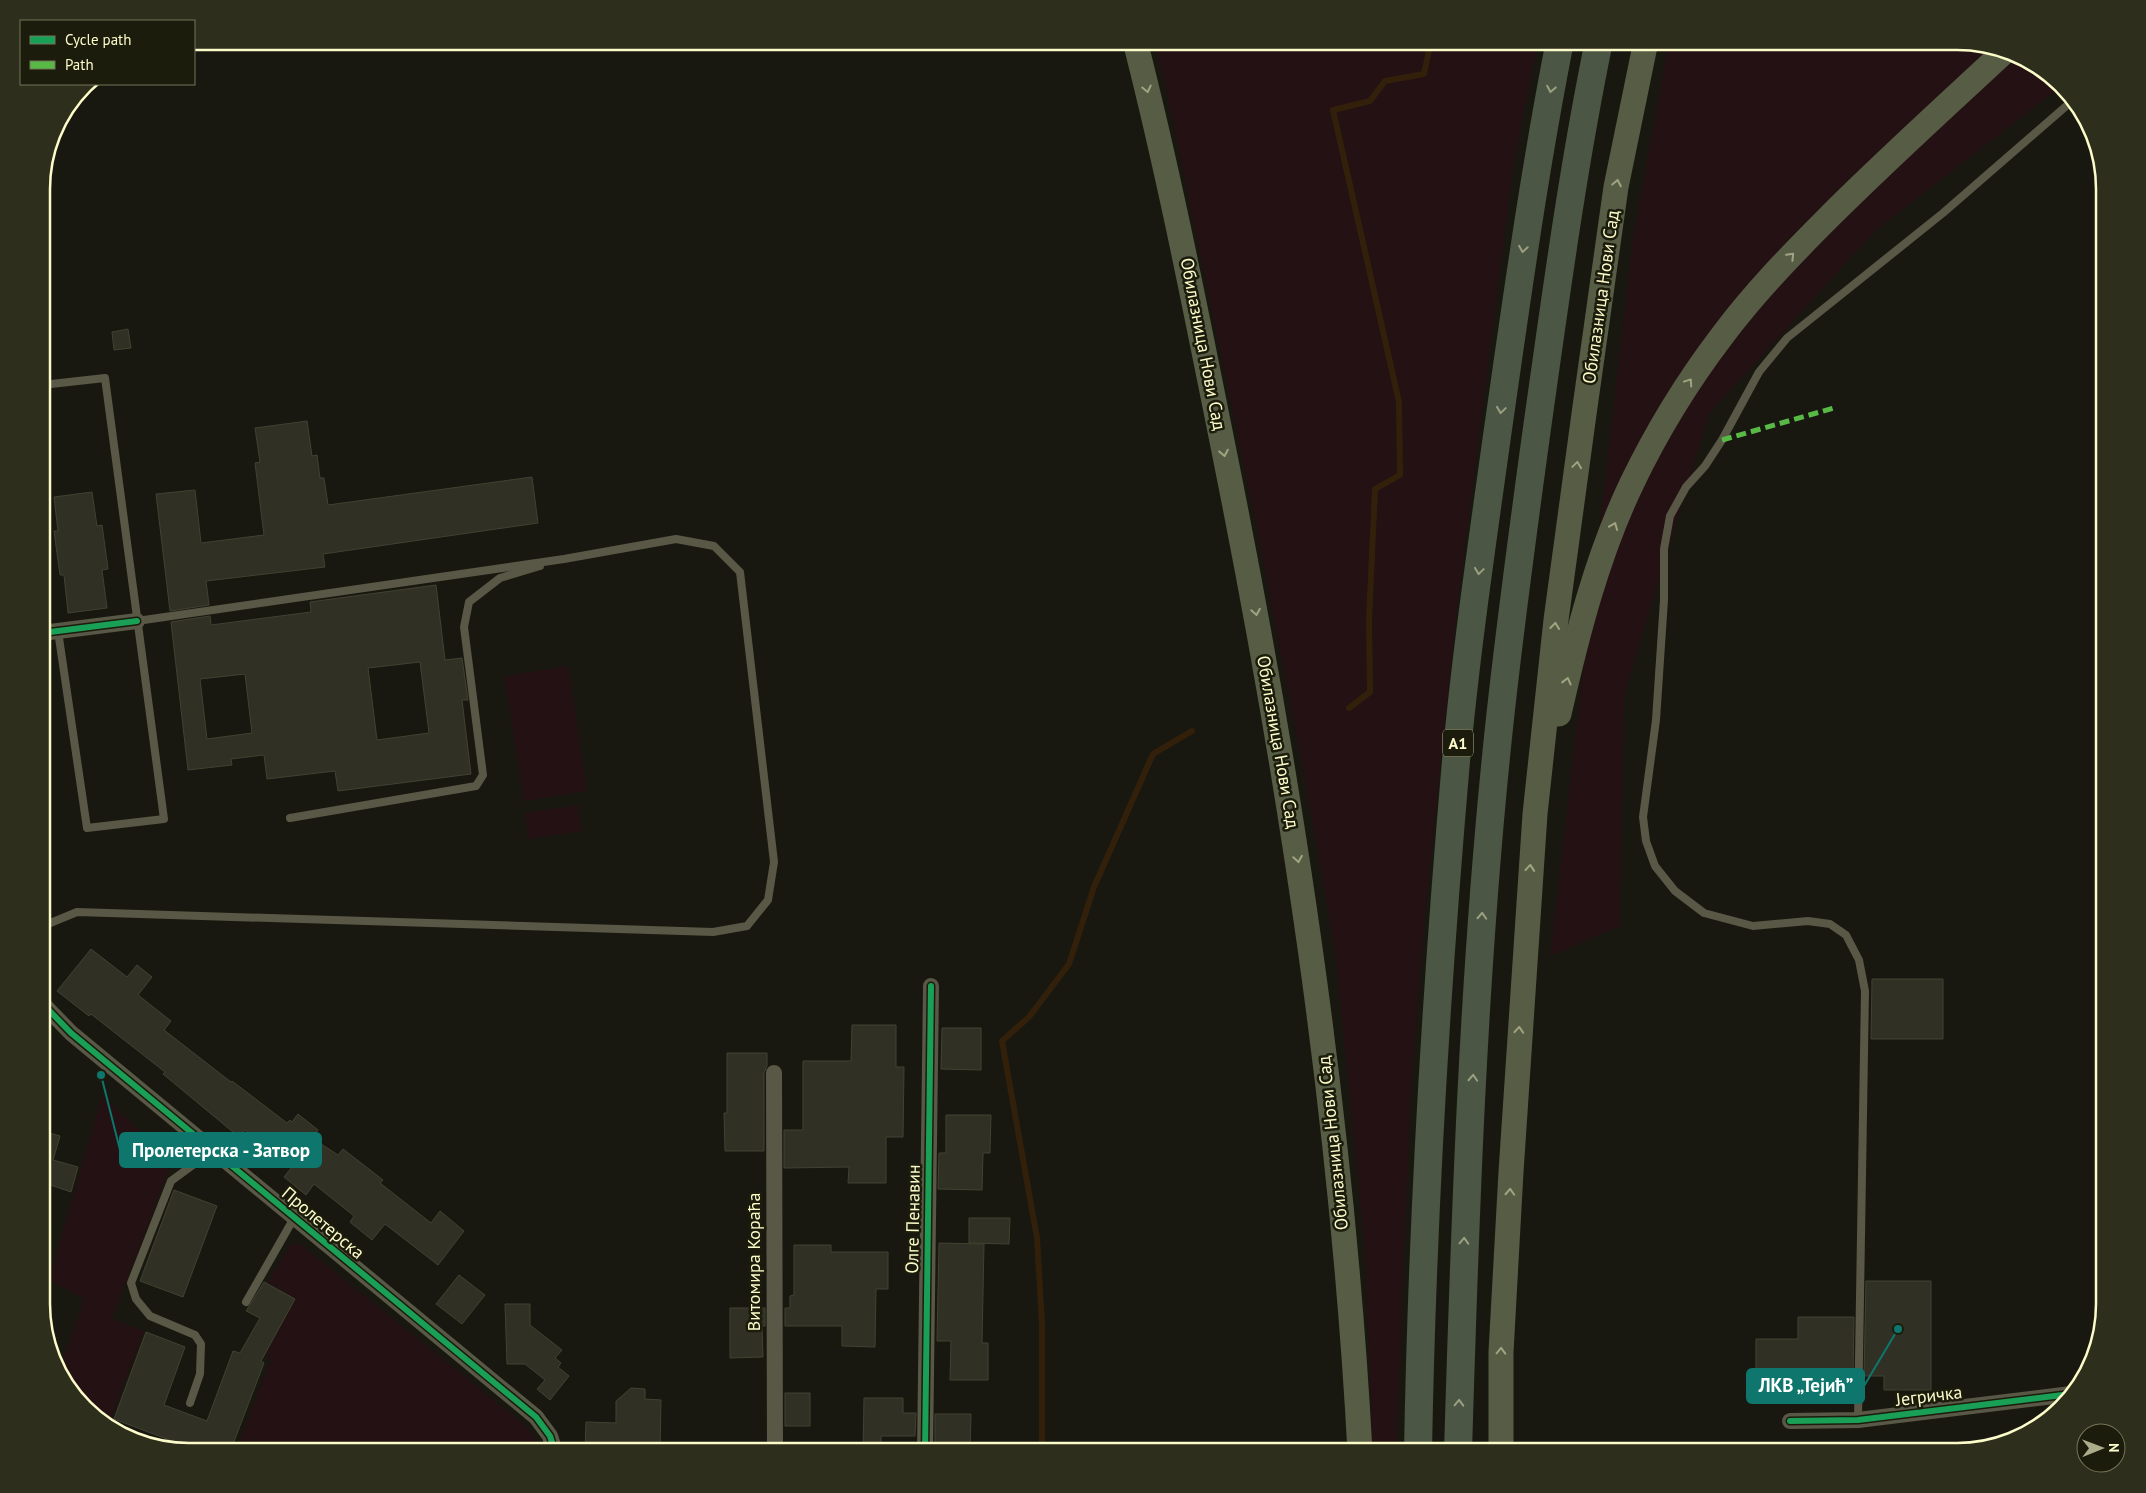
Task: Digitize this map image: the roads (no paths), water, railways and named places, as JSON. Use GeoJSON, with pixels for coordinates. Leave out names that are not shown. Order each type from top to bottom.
{"type":"FeatureCollection","features":[{"type":"Feature","properties":{"kind":"highway","name":"A1"},"geometry":{"type":"LineString","coordinates":[[1418,1443],[1420,1352],[1432,1087],[1456,759],[1473,614],[1523,251],[1558,50]]}},
{"type":"Feature","properties":{"kind":"highway","name":"A1"},"geometry":{"type":"LineString","coordinates":[[1458,1443],[1464,1226],[1483,908],[1497,748],[1512,610],[1561,256],[1597,50]]}},
{"type":"Feature","properties":{"kind":"main road","name":"Обилазница Нови Сад"},"geometry":{"type":"LineString","coordinates":[[1137,50],[1182,239],[1247,565],[1298,858],[1335,1150],[1355,1361],[1360,1443]]}},
{"type":"Feature","properties":{"kind":"main road","name":"Обилазница Нови Сад"},"geometry":{"type":"LineString","coordinates":[[1501,1443],[1501,1352],[1507,1240],[1535,814],[1556,620],[1586,394],[1616,188],[1644,50]]}},
{"type":"Feature","properties":{"kind":"main road"},"geometry":{"type":"LineString","coordinates":[[1535,814],[1584,609],[1631,485],[1672,408],[1723,335],[1784,263],[1872,174],[1999,56]]}},
{"type":"Feature","properties":{"kind":"street"},"geometry":{"type":"LineString","coordinates":[[50,632],[138,621]]}},
{"type":"Feature","properties":{"kind":"street","name":"Олге Пенавин"},"geometry":{"type":"LineString","coordinates":[[925,1443],[931,986]]}},
{"type":"Feature","properties":{"kind":"street","name":"Пролетерска"},"geometry":{"type":"LineString","coordinates":[[50,1011],[71,1033],[212,1151],[536,1417],[550,1436],[552,1443]]}},
{"type":"Feature","properties":{"kind":"street","name":"Витомира Кораћа"},"geometry":{"type":"LineString","coordinates":[[774,1073],[774,1443]]}},
{"type":"Feature","properties":{"kind":"street","name":"Јегричка"},"geometry":{"type":"LineString","coordinates":[[1790,1420],[1858,1420],[2062,1395]]}},
{"type":"Feature","properties":{"kind":"lane"},"geometry":{"type":"LineString","coordinates":[[1858,1420],[1865,991],[1859,960],[1846,935],[1830,924],[1808,921],[1753,926],[1704,913],[1675,891],[1655,866],[1646,841],[1643,817],[1656,720],[1664,600],[1664,549],[1670,516],[1686,487],[1705,466],[1722,440],[1759,372],[1787,338],[1943,213],[2067,105]]}},
{"type":"Feature","properties":{"kind":"lane"},"geometry":{"type":"LineString","coordinates":[[50,384],[106,378],[164,819],[87,828],[58,631]]}},
{"type":"Feature","properties":{"kind":"lane"},"geometry":{"type":"LineString","coordinates":[[50,920],[77,912],[713,932],[747,926],[768,900],[774,862],[740,572],[714,546],[676,539],[564,559],[138,621]]}},
{"type":"Feature","properties":{"kind":"lane"},"geometry":{"type":"LineString","coordinates":[[290,818],[476,786],[483,775],[464,628],[469,602],[500,578],[564,559]]}},
{"type":"Feature","properties":{"kind":"lane"},"geometry":{"type":"LineString","coordinates":[[190,1403],[200,1374],[200,1344],[195,1335],[150,1316],[136,1299],[131,1283],[171,1181],[212,1151]]}},
{"type":"Feature","properties":{"kind":"lane"},"geometry":{"type":"LineString","coordinates":[[246,1302],[294,1218]]}},
{"type":"Feature","properties":{"kind":"waterway"},"geometry":{"type":"LineString","coordinates":[[1349,708],[1370,692],[1369,620],[1375,489],[1400,475],[1399,402],[1333,110],[1370,101],[1385,81],[1424,74],[1429,50]]}},
{"type":"Feature","properties":{"kind":"waterway"},"geometry":{"type":"LineString","coordinates":[[1042,1443],[1042,1324],[1037,1238],[1002,1041],[1029,1017],[1069,964],[1094,887],[1153,754],[1192,731]]}},
{"type":"Feature","properties":{"kind":"place","name":"Пролетерска - Затвор"},"geometry":{"type":"Point","coordinates":[101,1075]}},
{"type":"Feature","properties":{"kind":"place","name":"ЛКВ „Тејић”"},"geometry":{"type":"Point","coordinates":[1898,1329]}}]}
